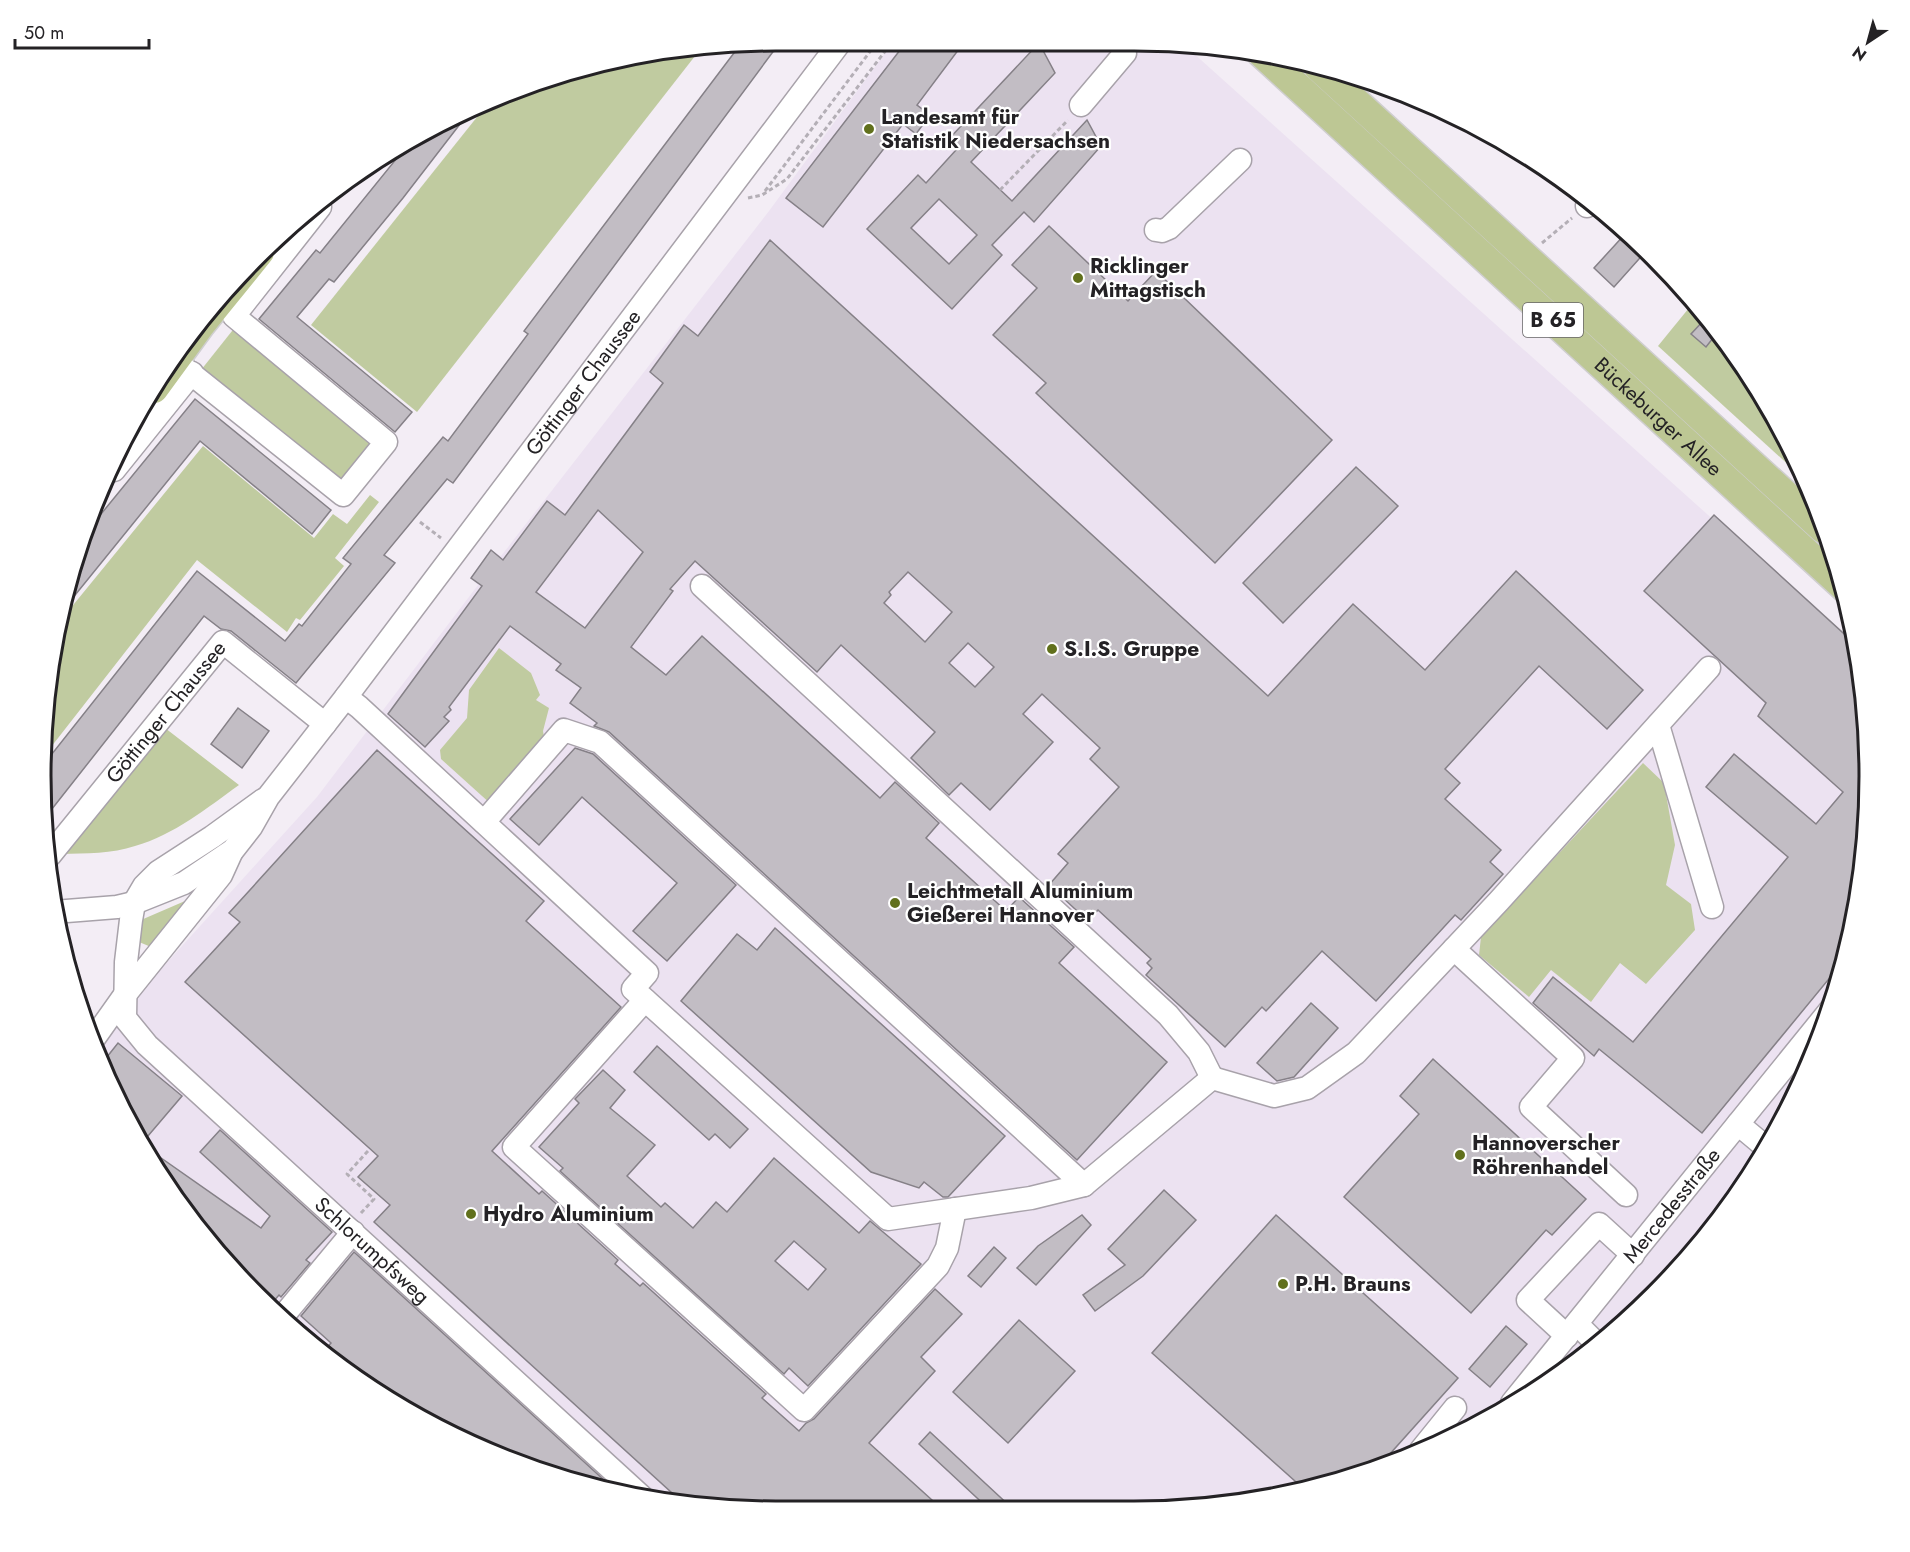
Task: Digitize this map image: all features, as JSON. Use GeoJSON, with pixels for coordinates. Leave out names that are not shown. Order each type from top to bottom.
{"type":"FeatureCollection","features":[{"type":"Feature","properties":{"kind":"main road","name":"Bückeburger Allee"},"geometry":{"type":"LineString","coordinates":[[1274,65],[1830,574]]}},
{"type":"Feature","properties":{"kind":"main road","name":"Bückeburger Allee"},"geometry":{"type":"LineString","coordinates":[[1331,78],[1812,519]]}},
{"type":"Feature","properties":{"kind":"main road"},"geometry":{"type":"LineString","coordinates":[[172,375],[183,366],[219,313]]}},
{"type":"Feature","properties":{"kind":"street","name":"Göttinger Chaussee"},"geometry":{"type":"LineString","coordinates":[[98,1032],[211,889],[221,875],[233,850],[268,797],[833,51]]}},
{"type":"Feature","properties":{"kind":"street"},"geometry":{"type":"LineString","coordinates":[[1076,110],[1125,53]]}},
{"type":"Feature","properties":{"kind":"street"},"geometry":{"type":"LineString","coordinates":[[1156,230],[1162,231],[1169,228],[1240,160]]}},
{"type":"Feature","properties":{"kind":"street"},"geometry":{"type":"LineString","coordinates":[[134,440],[183,366],[343,495],[386,441],[234,316],[307,224]]}},
{"type":"Feature","properties":{"kind":"street"},"geometry":{"type":"LineString","coordinates":[[702,586],[1168,1015],[1199,1052],[1212,1078],[1274,1096],[1307,1088],[1356,1053],[1454,949],[1709,668]]}},
{"type":"Feature","properties":{"kind":"street","name":"Göttinger Chaussee"},"geometry":{"type":"LineString","coordinates":[[55,849],[223,642],[325,724]]}},
{"type":"Feature","properties":{"kind":"street"},"geometry":{"type":"LineString","coordinates":[[346,697],[647,973],[633,989],[888,1219],[1031,1198],[1084,1185],[1212,1078]]}},
{"type":"Feature","properties":{"kind":"street"},"geometry":{"type":"LineString","coordinates":[[1658,725],[1712,908]]}},
{"type":"Feature","properties":{"kind":"street"},"geometry":{"type":"LineString","coordinates":[[484,822],[564,729],[600,742],[1084,1185]]}},
{"type":"Feature","properties":{"kind":"street","name":"Göttinger Chaussee"},"geometry":{"type":"LineString","coordinates":[[134,903],[144,886],[158,872],[268,797]]}},
{"type":"Feature","properties":{"kind":"street","name":"Göttinger Chaussee"},"geometry":{"type":"LineString","coordinates":[[134,903],[184,883],[233,850]]}},
{"type":"Feature","properties":{"kind":"street"},"geometry":{"type":"LineString","coordinates":[[64,911],[117,907],[134,903]]}},
{"type":"Feature","properties":{"kind":"street","name":"Schlorumpfsweg"},"geometry":{"type":"LineString","coordinates":[[134,903],[128,941],[124,996],[125,1018],[147,1045],[630,1486]]}},
{"type":"Feature","properties":{"kind":"street"},"geometry":{"type":"LineString","coordinates":[[1454,949],[1573,1058],[1531,1107],[1626,1195]]}},
{"type":"Feature","properties":{"kind":"street"},"geometry":{"type":"LineString","coordinates":[[645,999],[513,1147],[804,1410],[938,1266],[947,1248],[955,1209]]}},
{"type":"Feature","properties":{"kind":"street","name":"Mercedesstraße"},"geometry":{"type":"LineString","coordinates":[[1526,1385],[1738,1124],[1798,1064]]}},
{"type":"Feature","properties":{"kind":"street"},"geometry":{"type":"LineString","coordinates":[[1738,1124],[1759,1142]]}},
{"type":"Feature","properties":{"kind":"street"},"geometry":{"type":"LineString","coordinates":[[1589,1339],[1528,1300],[1599,1224],[1633,1255]]}},
{"type":"Feature","properties":{"kind":"street"},"geometry":{"type":"LineString","coordinates":[[287,1311],[350,1230]]}},
{"type":"Feature","properties":{"kind":"street"},"geometry":{"type":"LineString","coordinates":[[1432,1436],[1455,1408]]}},
{"type":"Feature","properties":{"kind":"path"},"geometry":{"type":"LineString","coordinates":[[870,51],[762,195],[787,179],[885,51]]}},
{"type":"Feature","properties":{"kind":"path"},"geometry":{"type":"LineString","coordinates":[[1000,190],[1076,110]]}},
{"type":"Feature","properties":{"kind":"path"},"geometry":{"type":"LineString","coordinates":[[1537,247],[1583,208]]}},
{"type":"Feature","properties":{"kind":"path"},"geometry":{"type":"LineString","coordinates":[[420,522],[441,538]]}},
{"type":"Feature","properties":{"kind":"path"},"geometry":{"type":"LineString","coordinates":[[350,1230],[374,1199],[347,1174],[368,1151]]}},
{"type":"Feature","properties":{"kind":"shaded area"},"geometry":{"type":"Polygon","coordinates":[[[887,51],[1134,51],[1195,54],[1846,638],[1853,681],[1859,776],[1853,871],[1834,964],[1821,1009],[1804,1053],[1784,1097],[1737,1179],[1679,1254],[1647,1289],[1612,1321],[1537,1379],[1455,1426],[1367,1463],[1275,1487],[1229,1495],[1134,1501],[776,1501],[681,1495],[635,1487],[543,1463],[499,1446],[413,1404],[373,1379],[335,1351],[263,1289],[231,1254],[173,1179],[126,1097],[100,1037],[317,797],[478,585],[470,578],[491,550],[501,556],[769,211],[887,51]]]}},
{"type":"Feature","properties":{"kind":"green space"},"geometry":{"type":"Polygon","coordinates":[[[695,56],[417,412],[311,325],[478,115],[543,89],[588,76],[635,65],[695,56]]]}},
{"type":"Feature","properties":{"kind":"green space"},"geometry":{"type":"Polygon","coordinates":[[[1688,309],[1737,373],[1788,465],[1658,346],[1688,309]]]}},
{"type":"Feature","properties":{"kind":"green space"},"geometry":{"type":"Polygon","coordinates":[[[236,326],[377,441],[342,485],[201,370],[236,326]]]}},
{"type":"Feature","properties":{"kind":"green space"},"geometry":{"type":"Polygon","coordinates":[[[203,446],[314,538],[333,514],[347,524],[370,495],[379,502],[335,558],[344,566],[300,620],[296,618],[287,632],[197,560],[52,745],[57,681],[72,607],[203,446]]]}},
{"type":"Feature","properties":{"kind":"green space"},"geometry":{"type":"Polygon","coordinates":[[[499,648],[531,673],[540,695],[536,700],[549,708],[543,731],[545,743],[492,805],[441,759],[440,750],[467,718],[469,690],[499,648]]]}},
{"type":"Feature","properties":{"kind":"green space"},"geometry":{"type":"Polygon","coordinates":[[[165,728],[239,785],[190,820],[149,841],[126,849],[99,853],[61,854],[165,728]]]}},
{"type":"Feature","properties":{"kind":"green space"},"geometry":{"type":"Polygon","coordinates":[[[1643,763],[1664,783],[1675,845],[1666,885],[1691,904],[1695,930],[1646,984],[1620,963],[1591,1002],[1551,970],[1529,997],[1479,955],[1481,937],[1643,763]]]}},
{"type":"Feature","properties":{"kind":"green space"},"geometry":{"type":"Polygon","coordinates":[[[185,901],[188,910],[156,949],[139,942],[141,920],[185,901]]]}},
{"type":"Feature","properties":{"kind":"building"},"geometry":{"type":"Polygon","coordinates":[[[774,51],[453,483],[447,479],[384,555],[395,563],[296,683],[231,631],[221,629],[204,616],[52,808],[52,754],[197,571],[285,641],[299,624],[302,626],[351,564],[343,558],[443,437],[448,441],[528,334],[524,331],[734,53],[774,51]]]}},
{"type":"Feature","properties":{"kind":"building","name":"Landesamt für Statistik Niedersachsen"},"geometry":{"type":"Polygon","coordinates":[[[899,51],[958,51],[917,105],[930,115],[916,134],[903,124],[823,227],[786,198],[899,51]]]}},
{"type":"Feature","properties":{"kind":"building"},"geometry":{"type":"Polygon","coordinates":[[[1031,51],[1043,51],[1055,73],[971,162],[1012,201],[1087,120],[1101,146],[1034,222],[1024,212],[992,245],[1002,255],[952,309],[867,229],[918,175],[926,183],[956,150],[947,141],[1031,51]],[[939,199],[911,228],[949,264],[977,235],[939,199]]]}},
{"type":"Feature","properties":{"kind":"building"},"geometry":{"type":"Polygon","coordinates":[[[460,124],[334,282],[329,279],[297,317],[412,412],[395,432],[259,319],[316,250],[320,253],[397,158],[460,124]]]}},
{"type":"Feature","properties":{"kind":"building"},"geometry":{"type":"Polygon","coordinates":[[[1049,226],[1128,301],[1156,271],[1332,440],[1215,563],[1036,393],[1046,383],[993,335],[1037,288],[1012,265],[1049,226]]]}},
{"type":"Feature","properties":{"kind":"building"},"geometry":{"type":"Polygon","coordinates":[[[1621,239],[1641,257],[1614,287],[1594,268],[1621,239]]]}},
{"type":"Feature","properties":{"kind":"building"},"geometry":{"type":"Polygon","coordinates":[[[770,240],[1268,696],[1353,604],[1425,670],[1516,571],[1643,690],[1607,729],[1539,666],[1445,769],[1460,783],[1445,799],[1501,850],[1490,862],[1503,874],[1461,920],[1455,915],[1376,1001],[1322,951],[1266,1011],[1262,1007],[1225,1047],[1146,975],[1152,968],[1147,963],[1151,959],[1098,910],[1088,921],[1049,885],[1068,863],[1058,854],[1119,787],[1090,759],[1100,748],[1042,694],[1023,714],[1053,742],[990,810],[961,783],[949,795],[911,758],[935,732],[841,645],[817,672],[695,561],[670,589],[673,591],[631,647],[666,675],[702,636],[880,798],[895,782],[939,823],[926,838],[1006,911],[1019,897],[1074,947],[1059,963],[1167,1062],[1077,1160],[609,732],[594,726],[597,723],[570,703],[581,688],[556,670],[561,664],[510,626],[449,707],[451,710],[444,717],[449,721],[425,747],[388,714],[482,586],[471,578],[491,550],[503,560],[547,501],[565,515],[663,383],[650,372],[684,325],[698,336],[770,240]],[[598,510],[536,592],[585,628],[643,552],[598,510]],[[908,572],[889,592],[891,595],[884,603],[925,642],[952,612],[908,572]],[[968,643],[949,663],[975,687],[994,667],[968,643]]]}},
{"type":"Feature","properties":{"kind":"building"},"geometry":{"type":"Polygon","coordinates":[[[1700,324],[1712,339],[1706,347],[1691,334],[1700,324]]]}},
{"type":"Feature","properties":{"kind":"building"},"geometry":{"type":"Polygon","coordinates":[[[195,399],[331,510],[312,534],[200,441],[74,596],[89,543],[99,516],[195,399]]]}},
{"type":"Feature","properties":{"kind":"building"},"geometry":{"type":"Polygon","coordinates":[[[1356,467],[1398,506],[1283,623],[1243,583],[1356,467]]]}},
{"type":"Feature","properties":{"kind":"building"},"geometry":{"type":"Polygon","coordinates":[[[1714,515],[1845,635],[1853,681],[1859,776],[1857,823],[1853,871],[1845,917],[1830,977],[1702,1133],[1599,1049],[1594,1056],[1533,1003],[1553,977],[1633,1042],[1788,857],[1706,787],[1734,754],[1816,824],[1843,792],[1758,716],[1766,703],[1644,591],[1714,515]]]}},
{"type":"Feature","properties":{"kind":"building"},"geometry":{"type":"Polygon","coordinates":[[[238,708],[269,731],[242,768],[211,744],[238,708]]]}},
{"type":"Feature","properties":{"kind":"building"},"geometry":{"type":"Polygon","coordinates":[[[575,748],[593,754],[736,885],[667,961],[633,931],[677,883],[582,797],[539,845],[510,819],[575,748]]]}},
{"type":"Feature","properties":{"kind":"building"},"geometry":{"type":"Polygon","coordinates":[[[377,750],[544,901],[526,921],[621,1007],[492,1151],[539,1194],[542,1191],[618,1260],[615,1264],[640,1286],[643,1283],[766,1394],[762,1398],[799,1431],[806,1423],[814,1419],[935,1289],[962,1314],[921,1357],[935,1371],[869,1443],[933,1501],[776,1501],[673,1494],[374,1222],[390,1205],[358,1177],[378,1156],[185,982],[240,922],[229,913],[377,750]]]}},
{"type":"Feature","properties":{"kind":"building"},"geometry":{"type":"Polygon","coordinates":[[[775,928],[1005,1136],[948,1197],[943,1197],[924,1182],[919,1188],[871,1172],[681,1001],[737,934],[757,950],[775,928]]]}},
{"type":"Feature","properties":{"kind":"building"},"geometry":{"type":"Polygon","coordinates":[[[1311,1003],[1338,1028],[1294,1077],[1277,1081],[1257,1063],[1311,1003]]]}},
{"type":"Feature","properties":{"kind":"building"},"geometry":{"type":"Polygon","coordinates":[[[118,1043],[182,1096],[147,1137],[126,1097],[108,1056],[118,1043]]]}},
{"type":"Feature","properties":{"kind":"building"},"geometry":{"type":"Polygon","coordinates":[[[657,1046],[748,1129],[730,1148],[715,1134],[709,1140],[634,1072],[657,1046]]]}},
{"type":"Feature","properties":{"kind":"building","name":"Hannoverscher Röhrenhandel"},"geometry":{"type":"Polygon","coordinates":[[[1433,1059],[1586,1199],[1552,1235],[1546,1230],[1471,1313],[1344,1197],[1419,1114],[1400,1096],[1433,1059]]]}},
{"type":"Feature","properties":{"kind":"building"},"geometry":{"type":"Polygon","coordinates":[[[603,1070],[625,1090],[610,1108],[655,1145],[627,1176],[661,1207],[665,1203],[693,1228],[716,1202],[727,1212],[774,1158],[859,1233],[870,1221],[921,1264],[808,1386],[789,1368],[784,1374],[560,1171],[563,1168],[539,1147],[579,1103],[575,1099],[603,1070]],[[794,1241],[775,1261],[808,1290],[826,1269],[794,1241]]]}},
{"type":"Feature","properties":{"kind":"building"},"geometry":{"type":"Polygon","coordinates":[[[220,1130],[332,1232],[306,1260],[310,1263],[281,1297],[279,1295],[275,1300],[231,1254],[173,1179],[160,1157],[261,1228],[270,1216],[200,1152],[220,1130]]]}},
{"type":"Feature","properties":{"kind":"building"},"geometry":{"type":"Polygon","coordinates":[[[1164,1190],[1196,1220],[1143,1276],[1095,1311],[1083,1295],[1125,1265],[1108,1249],[1164,1190]]]}},
{"type":"Feature","properties":{"kind":"building"},"geometry":{"type":"Polygon","coordinates":[[[1082,1215],[1091,1225],[1036,1285],[1017,1268],[1038,1246],[1082,1215]]]}},
{"type":"Feature","properties":{"kind":"building","name":"P.H. Brauns"},"geometry":{"type":"Polygon","coordinates":[[[1276,1215],[1458,1378],[1389,1454],[1367,1463],[1296,1482],[1152,1353],[1276,1215]]]}},
{"type":"Feature","properties":{"kind":"building"},"geometry":{"type":"Polygon","coordinates":[[[994,1247],[1006,1258],[981,1287],[968,1276],[994,1247]]]}},
{"type":"Feature","properties":{"kind":"building"},"geometry":{"type":"Polygon","coordinates":[[[354,1252],[604,1480],[543,1463],[499,1446],[413,1404],[373,1379],[335,1351],[329,1346],[331,1343],[301,1316],[354,1252]]]}},
{"type":"Feature","properties":{"kind":"building"},"geometry":{"type":"Polygon","coordinates":[[[1019,1320],[1075,1371],[1008,1443],[953,1392],[1019,1320]]]}},
{"type":"Feature","properties":{"kind":"building"},"geometry":{"type":"Polygon","coordinates":[[[1506,1326],[1527,1344],[1490,1387],[1469,1369],[1506,1326]]]}},
{"type":"Feature","properties":{"kind":"building"},"geometry":{"type":"Polygon","coordinates":[[[930,1432],[1004,1501],[980,1501],[919,1444],[930,1432]]]}},
{"type":"Feature","properties":{"kind":"place","name":"Landesamt für Statistik Niedersachsen"},"geometry":{"type":"Point","coordinates":[869,129]}},
{"type":"Feature","properties":{"kind":"place","name":"Ricklinger Mittagstisch"},"geometry":{"type":"Point","coordinates":[1078,278]}},
{"type":"Feature","properties":{"kind":"place","name":"S.I.S. Gruppe"},"geometry":{"type":"Point","coordinates":[1052,649]}},
{"type":"Feature","properties":{"kind":"place","name":"Leichtmetall Aluminium Gießerei Hannover"},"geometry":{"type":"Point","coordinates":[895,903]}},
{"type":"Feature","properties":{"kind":"place","name":"Hannoverscher Röhrenhandel"},"geometry":{"type":"Point","coordinates":[1460,1155]}},
{"type":"Feature","properties":{"kind":"place","name":"Hydro Aluminium"},"geometry":{"type":"Point","coordinates":[471,1214]}},
{"type":"Feature","properties":{"kind":"place","name":"P.H. Brauns"},"geometry":{"type":"Point","coordinates":[1283,1284]}}]}
